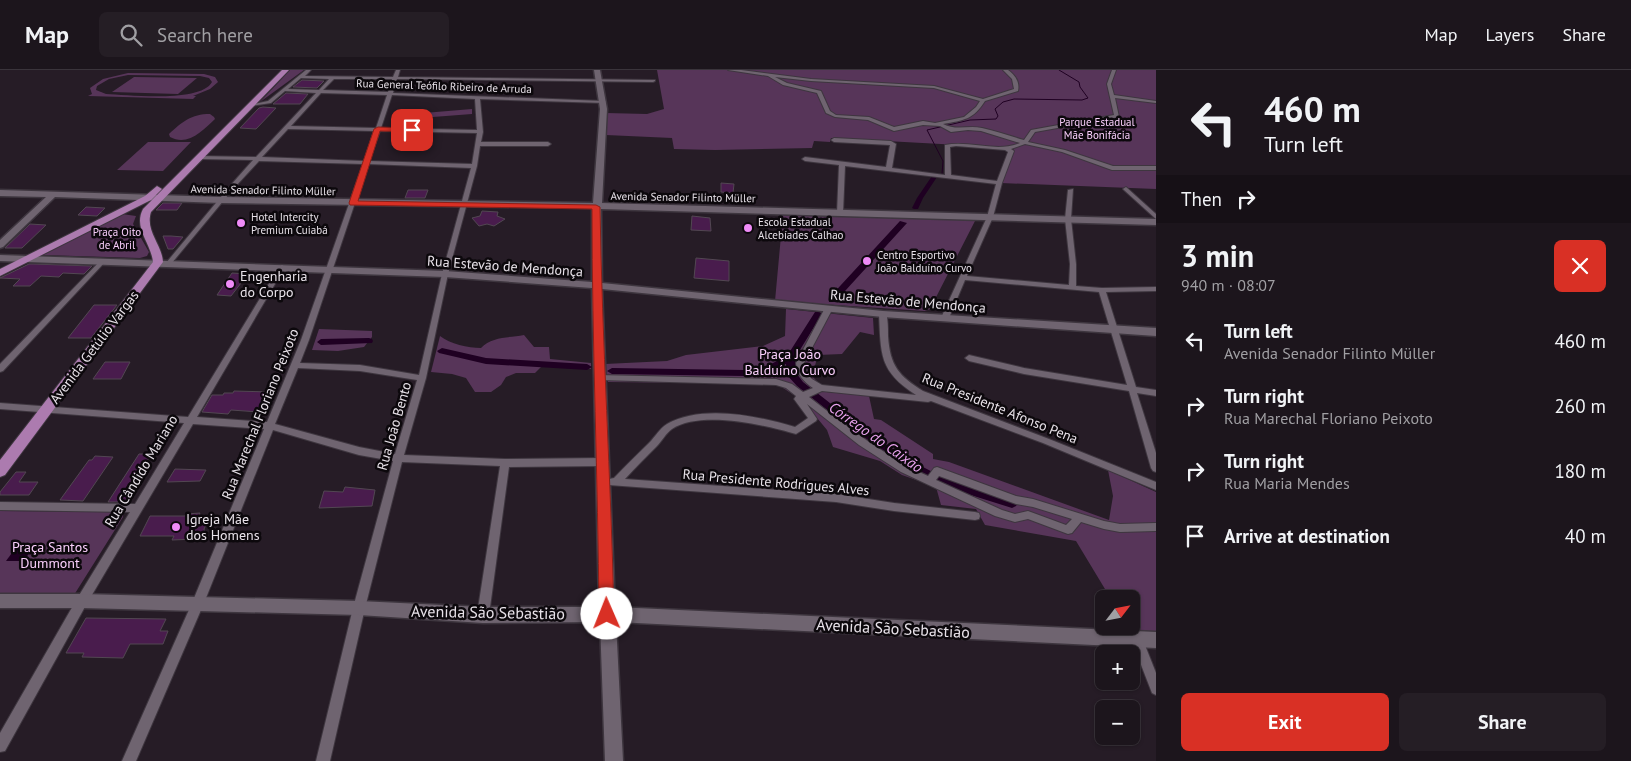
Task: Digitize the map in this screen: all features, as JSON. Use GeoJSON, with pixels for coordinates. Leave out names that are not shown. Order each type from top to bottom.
{"type":"FeatureCollection","features":[{"type":"Feature","properties":{"kind":"main road"},"geometry":{"type":"LineString","coordinates":[[164,263],[157,253],[144,225],[144,217],[153,198],[278,70]]}},
{"type":"Feature","properties":{"kind":"main road"},"geometry":{"type":"LineString","coordinates":[[0,273],[111,216],[153,198],[199,157],[286,70]]}},
{"type":"Feature","properties":{"kind":"main road"},"geometry":{"type":"LineString","coordinates":[[111,216],[126,212],[139,213],[144,217]]}},
{"type":"Feature","properties":{"kind":"main road","name":"Avenida Getúlio Vargas"},"geometry":{"type":"LineString","coordinates":[[0,471],[46,408],[164,263]]}},
{"type":"Feature","properties":{"kind":"street"},"geometry":{"type":"LineString","coordinates":[[251,105],[267,103],[309,70]]}},
{"type":"Feature","properties":{"kind":"street","name":"Rua Marechal Floriano Peixoto"},"geometry":{"type":"LineString","coordinates":[[129,761],[198,603],[294,365],[331,269],[398,70]]}},
{"type":"Feature","properties":{"kind":"street"},"geometry":{"type":"LineString","coordinates":[[596,70],[604,102],[596,207],[603,462],[610,482],[607,614],[614,761]]}},
{"type":"Feature","properties":{"kind":"street"},"geometry":{"type":"LineString","coordinates":[[730,70],[770,76],[871,85],[934,87],[983,100],[1016,90],[1013,78],[1005,70]]}},
{"type":"Feature","properties":{"kind":"street"},"geometry":{"type":"LineString","coordinates":[[948,177],[946,148],[950,145],[1007,149],[1025,142],[1033,131],[1117,116],[1109,84],[1114,70]]}},
{"type":"Feature","properties":{"kind":"street"},"geometry":{"type":"LineString","coordinates":[[770,76],[785,84],[819,92],[828,112],[836,116],[869,119],[894,129],[917,123],[941,126],[951,130],[981,129],[1063,151],[1112,168],[1156,168]]}},
{"type":"Feature","properties":{"kind":"street"},"geometry":{"type":"LineString","coordinates":[[300,77],[653,81]]}},
{"type":"Feature","properties":{"kind":"street"},"geometry":{"type":"LineString","coordinates":[[164,263],[332,78]]}},
{"type":"Feature","properties":{"kind":"street","name":"Rua General Teófilo Ribeiro de Arruda"},"geometry":{"type":"LineString","coordinates":[[284,90],[604,102]]}},
{"type":"Feature","properties":{"kind":"street"},"geometry":{"type":"LineString","coordinates":[[1113,96],[1156,102]]}},
{"type":"Feature","properties":{"kind":"street","name":"Rua João Bento"},"geometry":{"type":"LineString","coordinates":[[323,761],[359,608],[398,458],[422,378],[444,274],[474,166],[480,132],[477,97]]}},
{"type":"Feature","properties":{"kind":"street"},"geometry":{"type":"LineString","coordinates":[[941,126],[966,118],[978,108],[983,100]]}},
{"type":"Feature","properties":{"kind":"street"},"geometry":{"type":"LineString","coordinates":[[287,127],[480,132]]}},
{"type":"Feature","properties":{"kind":"street"},"geometry":{"type":"LineString","coordinates":[[834,140],[893,144],[889,169]]}},
{"type":"Feature","properties":{"kind":"street"},"geometry":{"type":"LineString","coordinates":[[479,144],[548,144]]}},
{"type":"Feature","properties":{"kind":"street"},"geometry":{"type":"LineString","coordinates":[[945,318],[990,218],[999,183],[1011,151],[1007,149]]}},
{"type":"Feature","properties":{"kind":"street"},"geometry":{"type":"LineString","coordinates":[[199,157],[474,166]]}},
{"type":"Feature","properties":{"kind":"street"},"geometry":{"type":"LineString","coordinates":[[805,159],[999,183]]}},
{"type":"Feature","properties":{"kind":"street"},"geometry":{"type":"LineString","coordinates":[[840,213],[842,163]]}},
{"type":"Feature","properties":{"kind":"street"},"geometry":{"type":"LineString","coordinates":[[1126,189],[1156,217]]}},
{"type":"Feature","properties":{"kind":"street"},"geometry":{"type":"LineString","coordinates":[[1071,190],[1068,219],[1073,264],[1072,288]]}},
{"type":"Feature","properties":{"kind":"street","name":"Avenida Senador Filinto Müller"},"geometry":{"type":"LineString","coordinates":[[0,193],[353,203],[671,207],[1156,222]]}},
{"type":"Feature","properties":{"kind":"street"},"geometry":{"type":"LineString","coordinates":[[0,245],[53,195]]}},
{"type":"Feature","properties":{"kind":"street","name":"Rua Estevão de Mendonça"},"geometry":{"type":"LineString","coordinates":[[0,258],[444,274],[598,286],[884,314],[1156,332]]}},
{"type":"Feature","properties":{"kind":"street"},"geometry":{"type":"LineString","coordinates":[[0,368],[103,262]]}},
{"type":"Feature","properties":{"kind":"street","name":"Rua Cândido Mariano"},"geometry":{"type":"LineString","coordinates":[[0,746],[82,601],[282,267]]}},
{"type":"Feature","properties":{"kind":"street"},"geometry":{"type":"LineString","coordinates":[[963,278],[1102,290],[1156,289]]}},
{"type":"Feature","properties":{"kind":"street"},"geometry":{"type":"LineString","coordinates":[[1102,290],[1131,389],[1151,434],[1156,468]]}},
{"type":"Feature","properties":{"kind":"street"},"geometry":{"type":"LineString","coordinates":[[830,308],[800,363],[803,375],[809,381],[814,391],[862,443],[904,469],[934,475],[1104,525],[1120,528],[1156,527]]}},
{"type":"Feature","properties":{"kind":"street","name":"Rua Presidente Afonso Pena"},"geometry":{"type":"LineString","coordinates":[[884,314],[886,355],[891,370],[903,383],[920,393],[1046,441],[1156,486]]}},
{"type":"Feature","properties":{"kind":"street"},"geometry":{"type":"LineString","coordinates":[[969,358],[1024,371],[1156,393]]}},
{"type":"Feature","properties":{"kind":"street"},"geometry":{"type":"LineString","coordinates":[[294,365],[360,368],[422,378]]}},
{"type":"Feature","properties":{"kind":"street"},"geometry":{"type":"LineString","coordinates":[[600,377],[776,382],[814,391],[940,401]]}},
{"type":"Feature","properties":{"kind":"street"},"geometry":{"type":"LineString","coordinates":[[610,482],[670,427],[682,421],[702,417],[721,418],[776,425],[796,431],[813,419],[798,399],[814,391],[920,393]]}},
{"type":"Feature","properties":{"kind":"street"},"geometry":{"type":"LineString","coordinates":[[0,406],[270,426],[359,451],[398,458],[505,463],[603,462]]}},
{"type":"Feature","properties":{"kind":"street"},"geometry":{"type":"LineString","coordinates":[[483,615],[505,463]]}},
{"type":"Feature","properties":{"kind":"street"},"geometry":{"type":"LineString","coordinates":[[934,475],[999,513],[1015,518],[1028,514],[1068,530],[1079,518]]}},
{"type":"Feature","properties":{"kind":"street","name":"Rua Presidente Rodrigues Alves"},"geometry":{"type":"LineString","coordinates":[[610,482],[836,498],[975,516]]}},
{"type":"Feature","properties":{"kind":"street"},"geometry":{"type":"LineString","coordinates":[[0,506],[137,508]]}},
{"type":"Feature","properties":{"kind":"street","name":"Avenida São Sebastião"},"geometry":{"type":"LineString","coordinates":[[0,601],[198,603],[359,608],[483,615],[607,614],[1156,640]]}},
{"type":"Feature","properties":{"kind":"street"},"geometry":{"type":"LineString","coordinates":[[1137,639],[1156,689]]}},
{"type":"Feature","properties":{"kind":"green space"},"geometry":{"type":"Polygon","coordinates":[[[290,70],[304,70],[260,102],[290,70]]]}},
{"type":"Feature","properties":{"kind":"green space","name":"Parque Estadual Mãe Bonifácia"},"geometry":{"type":"Polygon","coordinates":[[[657,70],[1156,70],[1156,189],[1001,183],[1014,148],[831,138],[830,142],[814,141],[812,148],[674,149],[672,138],[606,135],[606,113],[647,114],[664,109],[657,70]]]}},
{"type":"Feature","properties":{"kind":"green space"},"geometry":{"type":"Polygon","coordinates":[[[128,73],[204,74],[215,77],[218,82],[210,89],[193,96],[196,96],[193,99],[88,96],[92,94],[90,88],[103,79],[128,73]],[[128,75],[109,79],[97,86],[96,90],[106,94],[146,96],[194,93],[205,89],[212,82],[209,78],[200,76],[128,75]]]}},
{"type":"Feature","properties":{"kind":"green space"},"geometry":{"type":"Polygon","coordinates":[[[134,77],[197,78],[178,94],[112,92],[134,77]]]}},
{"type":"Feature","properties":{"kind":"green space"},"geometry":{"type":"Polygon","coordinates":[[[472,109],[472,114],[420,118],[424,113],[472,109]]]}},
{"type":"Feature","properties":{"kind":"green space"},"geometry":{"type":"Polygon","coordinates":[[[210,114],[215,119],[195,136],[183,140],[170,137],[169,134],[187,120],[197,115],[210,114]]]}},
{"type":"Feature","properties":{"kind":"green space"},"geometry":{"type":"Polygon","coordinates":[[[148,142],[191,142],[163,171],[117,170],[148,142]]]}},
{"type":"Feature","properties":{"kind":"green space","name":"Praça Oito de Abril"},"geometry":{"type":"Polygon","coordinates":[[[122,214],[136,216],[133,224],[149,252],[147,256],[140,258],[43,255],[122,214]]]}},
{"type":"Feature","properties":{"kind":"green space","name":"Centro Esportivo João Balduíno Curvo"},"geometry":{"type":"Polygon","coordinates":[[[783,214],[970,219],[975,221],[930,309],[925,311],[775,301],[783,214]]]}},
{"type":"Feature","properties":{"kind":"green space","name":"Praça João Balduíno Curvo"},"geometry":{"type":"Polygon","coordinates":[[[786,309],[873,318],[874,335],[860,332],[842,354],[818,355],[812,376],[827,392],[869,396],[874,419],[881,420],[933,454],[933,459],[949,462],[1109,520],[1113,496],[1108,470],[1156,492],[1156,632],[1140,630],[1140,590],[1106,590],[1076,541],[985,525],[976,509],[941,505],[936,487],[902,475],[880,461],[833,447],[827,430],[803,401],[777,384],[608,382],[605,364],[667,361],[686,355],[763,346],[785,336],[786,309]]]}},
{"type":"Feature","properties":{"kind":"green space"},"geometry":{"type":"Polygon","coordinates":[[[319,329],[372,331],[372,337],[364,347],[338,351],[312,350],[319,329]]]}},
{"type":"Feature","properties":{"kind":"green space"},"geometry":{"type":"Polygon","coordinates":[[[524,335],[534,347],[549,347],[550,359],[591,363],[591,369],[543,365],[535,373],[516,373],[506,377],[501,385],[491,392],[475,392],[466,378],[452,374],[431,372],[440,336],[459,345],[481,348],[495,339],[524,335]]]}},
{"type":"Feature","properties":{"kind":"green space","name":"Praça Santos Dummont"},"geometry":{"type":"Polygon","coordinates":[[[0,511],[120,512],[123,514],[123,517],[74,595],[0,597],[0,511]]]}},
{"type":"Feature","properties":{"kind":"shaded area"},"geometry":{"type":"Polygon","coordinates":[[[17,546],[34,546],[24,561],[6,561],[17,546]]]}},
{"type":"Feature","properties":{"kind":"building"},"geometry":{"type":"Polygon","coordinates":[[[302,80],[324,81],[317,88],[293,87],[302,80]]]}},
{"type":"Feature","properties":{"kind":"building"},"geometry":{"type":"Polygon","coordinates":[[[286,93],[308,94],[300,104],[273,104],[286,93]]]}},
{"type":"Feature","properties":{"kind":"building"},"geometry":{"type":"Polygon","coordinates":[[[259,108],[276,108],[256,129],[240,128],[259,108]]]}},
{"type":"Feature","properties":{"kind":"building"},"geometry":{"type":"Polygon","coordinates":[[[721,183],[734,184],[733,193],[721,192],[721,183]]]}},
{"type":"Feature","properties":{"kind":"building"},"geometry":{"type":"Polygon","coordinates":[[[408,190],[428,190],[425,198],[405,198],[408,190]]]}},
{"type":"Feature","properties":{"kind":"building"},"geometry":{"type":"Polygon","coordinates":[[[163,203],[182,203],[177,210],[156,210],[163,203]]]}},
{"type":"Feature","properties":{"kind":"building"},"geometry":{"type":"Polygon","coordinates":[[[86,207],[105,208],[97,216],[78,215],[86,207]]]}},
{"type":"Feature","properties":{"kind":"building"},"geometry":{"type":"Polygon","coordinates":[[[482,211],[498,212],[497,216],[505,219],[494,226],[487,224],[479,226],[472,218],[480,216],[482,211]]]}},
{"type":"Feature","properties":{"kind":"building"},"geometry":{"type":"Polygon","coordinates":[[[692,216],[710,218],[711,231],[691,230],[692,216]]]}},
{"type":"Feature","properties":{"kind":"building"},"geometry":{"type":"Polygon","coordinates":[[[30,224],[46,225],[22,248],[5,248],[30,224]]]}},
{"type":"Feature","properties":{"kind":"building"},"geometry":{"type":"Polygon","coordinates":[[[163,236],[183,237],[173,249],[168,249],[163,236]]]}},
{"type":"Feature","properties":{"kind":"building"},"geometry":{"type":"Polygon","coordinates":[[[696,258],[729,261],[729,281],[694,278],[696,258]]]}},
{"type":"Feature","properties":{"kind":"building"},"geometry":{"type":"Polygon","coordinates":[[[29,264],[92,266],[84,274],[63,273],[59,277],[41,276],[30,286],[13,286],[20,279],[0,278],[29,264]]]}},
{"type":"Feature","properties":{"kind":"building","name":"Engenharia do Corpo"},"geometry":{"type":"Polygon","coordinates":[[[232,273],[248,274],[231,296],[217,295],[232,273]]]}},
{"type":"Feature","properties":{"kind":"building"},"geometry":{"type":"Polygon","coordinates":[[[94,305],[117,305],[91,338],[68,338],[94,305]]]}},
{"type":"Feature","properties":{"kind":"building"},"geometry":{"type":"Polygon","coordinates":[[[105,362],[130,362],[121,379],[93,379],[105,362]]]}},
{"type":"Feature","properties":{"kind":"building"},"geometry":{"type":"Polygon","coordinates":[[[234,391],[270,392],[259,412],[231,410],[228,414],[202,412],[212,395],[223,395],[224,393],[233,393],[234,391]]]}},
{"type":"Feature","properties":{"kind":"building"},"geometry":{"type":"Polygon","coordinates":[[[139,454],[151,454],[126,502],[108,502],[139,454]]]}},
{"type":"Feature","properties":{"kind":"building"},"geometry":{"type":"Polygon","coordinates":[[[95,456],[113,457],[83,501],[60,500],[89,460],[92,460],[95,456]]]}},
{"type":"Feature","properties":{"kind":"building"},"geometry":{"type":"Polygon","coordinates":[[[175,469],[206,470],[200,481],[167,482],[175,469]]]}},
{"type":"Feature","properties":{"kind":"building"},"geometry":{"type":"Polygon","coordinates":[[[16,472],[26,472],[19,482],[38,482],[29,495],[0,495],[0,492],[16,472]]]}},
{"type":"Feature","properties":{"kind":"building"},"geometry":{"type":"Polygon","coordinates":[[[345,487],[375,490],[372,506],[319,508],[324,491],[343,492],[345,487]]]}},
{"type":"Feature","properties":{"kind":"building","name":"Igreja Mãe dos Homens"},"geometry":{"type":"Polygon","coordinates":[[[200,513],[194,525],[209,519],[204,529],[205,534],[196,539],[172,540],[174,536],[140,536],[150,516],[185,516],[186,514],[200,513]]]}},
{"type":"Feature","properties":{"kind":"building"},"geometry":{"type":"Polygon","coordinates":[[[86,618],[166,619],[160,631],[168,631],[163,644],[130,644],[123,658],[82,657],[84,653],[66,653],[86,618]]]}},
{"type":"Feature","properties":{"kind":"waterway"},"geometry":{"type":"LineString","coordinates":[[942,174],[943,161],[927,130],[970,120],[996,119],[998,116],[995,109],[1003,102],[1014,99],[1082,100],[1088,98],[1080,87],[1079,82],[1059,70]]}},
{"type":"Feature","properties":{"kind":"waterway","name":"Córrego do Caixão"},"geometry":{"type":"LineString","coordinates":[[916,208],[920,198],[934,177]]}},
{"type":"Feature","properties":{"kind":"waterway","name":"Córrego do Caixão"},"geometry":{"type":"LineString","coordinates":[[832,300],[903,223]]}},
{"type":"Feature","properties":{"kind":"waterway","name":"Córrego do Caixão"},"geometry":{"type":"LineString","coordinates":[[790,358],[818,314]]}},
{"type":"Feature","properties":{"kind":"waterway","name":"Córrego do Caixão"},"geometry":{"type":"LineString","coordinates":[[321,342],[369,341]]}},
{"type":"Feature","properties":{"kind":"waterway","name":"Córrego do Caixão"},"geometry":{"type":"LineString","coordinates":[[442,351],[486,361],[587,367]]}},
{"type":"Feature","properties":{"kind":"waterway","name":"Córrego do Caixão"},"geometry":{"type":"LineString","coordinates":[[612,371],[744,373],[771,368],[790,358]]}},
{"type":"Feature","properties":{"kind":"waterway","name":"Córrego do Caixão"},"geometry":{"type":"LineString","coordinates":[[790,358],[792,375],[800,384],[893,453],[925,473],[946,482],[1012,503]]}},
{"type":"Feature","properties":{"kind":"place","name":"Hotel Intercity Premium Cuiabá"},"geometry":{"type":"Point","coordinates":[241,223]}},
{"type":"Feature","properties":{"kind":"place","name":"Escola Estadual Alcebíades Calhao"},"geometry":{"type":"Point","coordinates":[748,228]}},
{"type":"Feature","properties":{"kind":"place","name":"Centro Esportivo João Balduíno Curvo"},"geometry":{"type":"Point","coordinates":[867,261]}},
{"type":"Feature","properties":{"kind":"place","name":"Engenharia do Corpo"},"geometry":{"type":"Point","coordinates":[230,284]}},
{"type":"Feature","properties":{"kind":"place","name":"Igreja Mãe dos Homens"},"geometry":{"type":"Point","coordinates":[176,527]}},
{"type":"Feature","properties":{"kind":"route"},"geometry":{"type":"LineString","coordinates":[[412,130],[378,129],[353,203],[596,207],[597,315],[607,614]]}}]}
